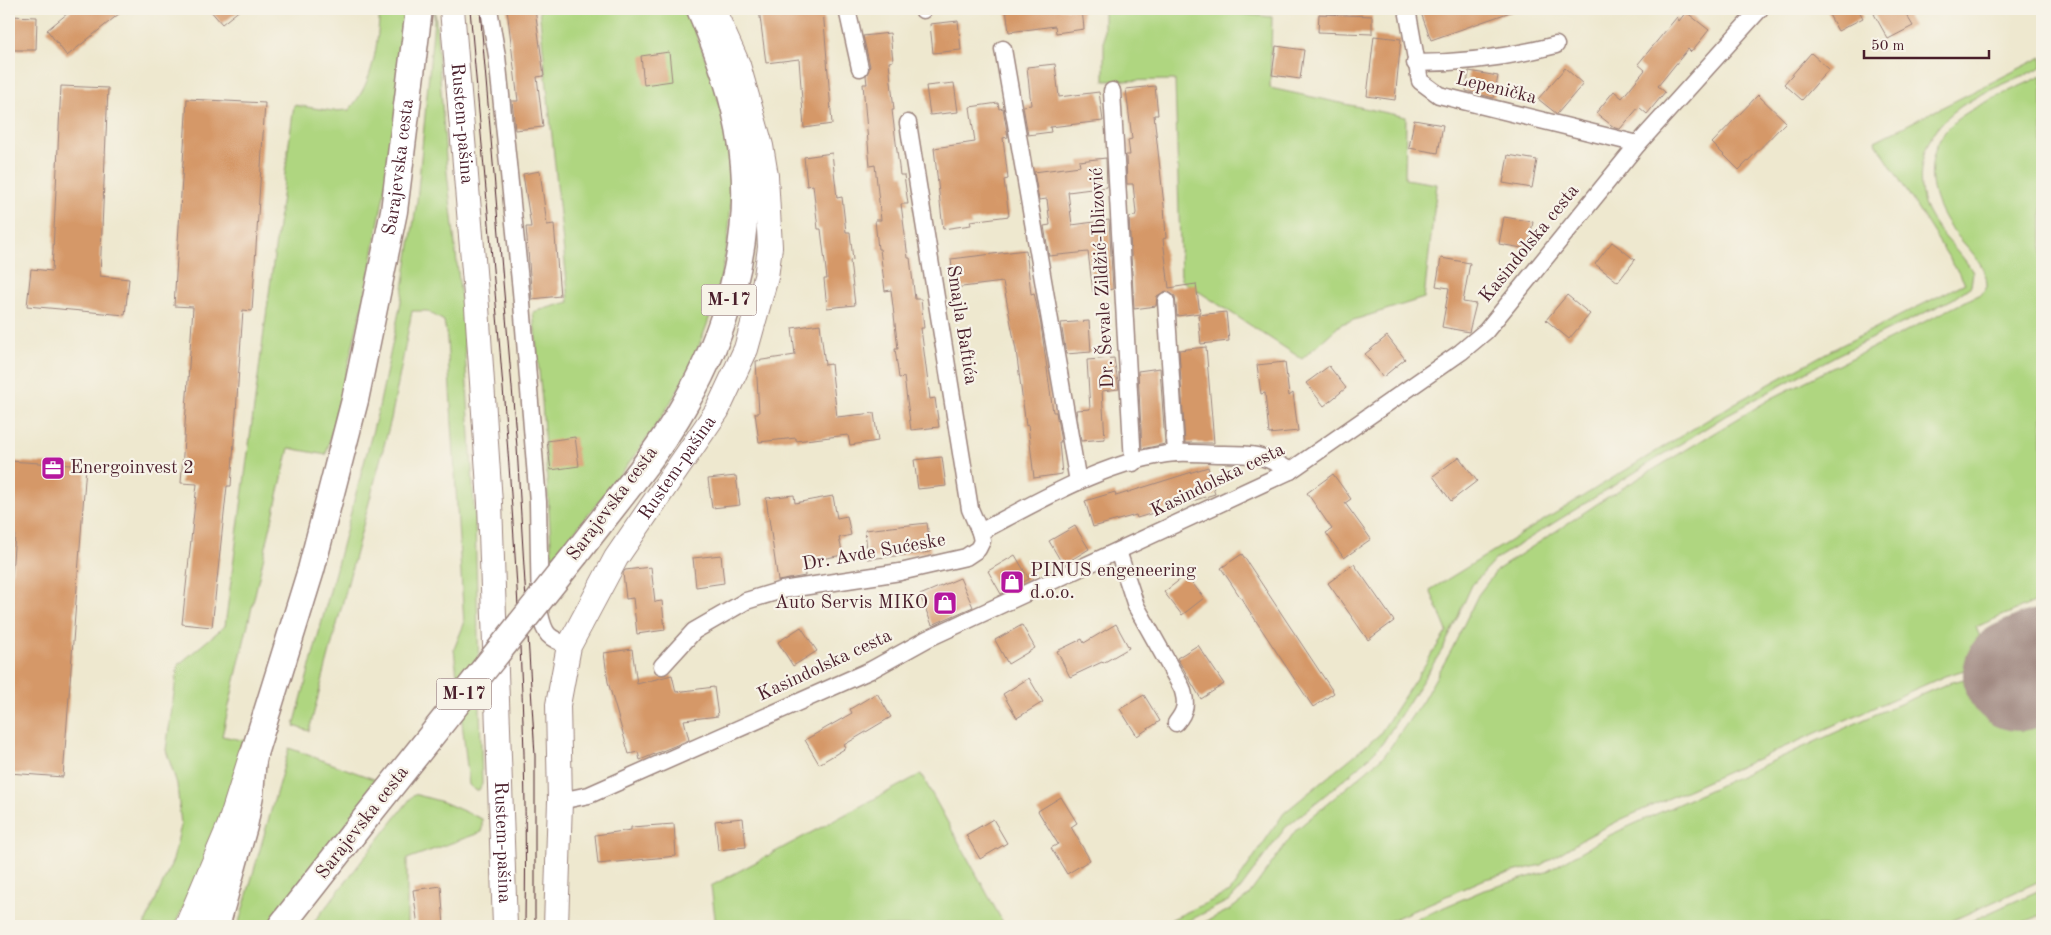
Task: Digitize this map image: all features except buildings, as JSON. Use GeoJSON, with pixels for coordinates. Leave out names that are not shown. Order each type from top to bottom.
{"type":"FeatureCollection","features":[{"type":"Feature","properties":{"kind":"highway"},"geometry":{"type":"LineString","coordinates":[[189,926],[231,827],[253,757]]}},
{"type":"Feature","properties":{"kind":"main road","name":"Sarajevska cesta"},"geometry":{"type":"LineString","coordinates":[[216,926],[244,826],[250,795],[253,757],[311,570],[356,400],[394,211],[419,9]]}},
{"type":"Feature","properties":{"kind":"main road","name":"Rustem-pašina"},"geometry":{"type":"LineString","coordinates":[[452,9],[477,307],[490,503],[505,926]]}},
{"type":"Feature","properties":{"kind":"main road","name":"Sarajevska cesta"},"geometry":{"type":"LineString","coordinates":[[281,926],[651,457],[685,404],[709,358],[725,314],[736,274],[743,237],[744,165],[734,109],[720,60],[700,9]]}},
{"type":"Feature","properties":{"kind":"main road","name":"Rustem-pašina"},"geometry":{"type":"LineString","coordinates":[[556,926],[560,801],[558,705],[569,646],[616,558],[717,411],[746,349],[766,277],[770,237],[766,176],[761,146],[738,65],[713,9]]}},
{"type":"Feature","properties":{"kind":"street"},"geometry":{"type":"LineString","coordinates":[[488,9],[498,56],[522,300],[538,502],[540,614],[544,632],[552,639],[569,646]]}},
{"type":"Feature","properties":{"kind":"street"},"geometry":{"type":"LineString","coordinates":[[847,9],[860,68]]}},
{"type":"Feature","properties":{"kind":"street","name":"Lepenička"},"geometry":{"type":"LineString","coordinates":[[1407,9],[1415,63],[1420,81],[1439,95],[1638,144]]}},
{"type":"Feature","properties":{"kind":"street","name":"Kasindolska cesta"},"geometry":{"type":"LineString","coordinates":[[560,801],[589,795],[871,670],[928,639],[1290,471],[1460,352],[1486,331],[1638,144],[1760,9]]}},
{"type":"Feature","properties":{"kind":"street"},"geometry":{"type":"LineString","coordinates":[[1415,63],[1476,60],[1518,55],[1556,45]]}},
{"type":"Feature","properties":{"kind":"street"},"geometry":{"type":"LineString","coordinates":[[1003,49],[1078,482]]}},
{"type":"Feature","properties":{"kind":"street","name":"Dr. Ševale Zildžić-Iblizović"},"geometry":{"type":"LineString","coordinates":[[1112,91],[1133,463]]}},
{"type":"Feature","properties":{"kind":"street","name":"Smajla Baftića"},"geometry":{"type":"LineString","coordinates":[[908,123],[970,509],[980,532]]}},
{"type":"Feature","properties":{"kind":"street"},"geometry":{"type":"LineString","coordinates":[[1166,301],[1176,453]]}},
{"type":"Feature","properties":{"kind":"street"},"geometry":{"type":"LineString","coordinates":[[980,532],[1078,482],[1133,463],[1176,453],[1251,454],[1272,459],[1290,471]]}},
{"type":"Feature","properties":{"kind":"street","name":"Dr. Avde Sućeske"},"geometry":{"type":"LineString","coordinates":[[662,666],[694,631],[726,610],[782,590],[900,572],[966,557],[978,549],[982,541],[980,532]]}},
{"type":"Feature","properties":{"kind":"street"},"geometry":{"type":"LineString","coordinates":[[1118,551],[1136,606],[1182,688],[1186,701],[1184,713],[1176,723]]}},
{"type":"Feature","properties":{"kind":"green space"},"geometry":{"type":"Polygon","coordinates":[[[380,9],[405,9],[401,104],[364,300],[326,455],[289,448],[222,736],[247,741],[204,866],[174,926],[144,926],[173,860],[181,825],[177,784],[166,750],[178,665],[225,626],[294,105],[333,111],[349,110],[358,99],[364,87],[373,62],[378,36],[380,9]]]}},
{"type":"Feature","properties":{"kind":"green space"},"geometry":{"type":"Polygon","coordinates":[[[435,9],[447,172],[463,317],[475,522],[482,784],[479,790],[475,790],[469,785],[454,649],[464,624],[447,339],[444,321],[427,311],[412,311],[391,419],[309,731],[294,726],[379,407],[400,307],[417,201],[435,9]]]}},
{"type":"Feature","properties":{"kind":"green space"},"geometry":{"type":"Polygon","coordinates":[[[539,9],[685,9],[702,50],[717,98],[728,146],[731,191],[730,221],[720,280],[702,338],[690,366],[676,393],[648,437],[552,559],[542,401],[533,312],[569,302],[539,9]]]}},
{"type":"Feature","properties":{"kind":"green space"},"geometry":{"type":"Polygon","coordinates":[[[1104,9],[1193,9],[1272,17],[1270,88],[1406,117],[1405,179],[1437,184],[1424,298],[1341,324],[1302,359],[1181,280],[1175,80],[1104,81],[1104,9]]]}},
{"type":"Feature","properties":{"kind":"green space"},"geometry":{"type":"Polygon","coordinates":[[[2042,57],[2042,67],[1969,101],[1953,113],[1939,126],[1929,142],[1922,162],[1921,187],[1927,211],[1937,227],[1973,272],[1971,286],[1953,299],[1839,354],[1730,413],[1496,559],[1472,585],[1444,647],[1382,744],[1359,767],[1285,828],[1230,900],[1178,926],[1157,926],[1230,892],[1284,813],[1379,735],[1447,631],[1430,590],[1735,403],[1826,353],[1965,283],[1875,141],[2042,57]]]}},
{"type":"Feature","properties":{"kind":"green space"},"geometry":{"type":"Polygon","coordinates":[[[2042,76],[2042,599],[1976,627],[1990,662],[1945,676],[1622,819],[1585,838],[1541,865],[1485,879],[1378,926],[1197,926],[1231,909],[1248,896],[1296,830],[1384,756],[1422,702],[1452,649],[1478,595],[1497,570],[1606,498],[1772,398],[1982,293],[1987,287],[1984,271],[1976,257],[1955,233],[1939,207],[1934,192],[1932,162],[1943,134],[1954,122],[1984,103],[2042,76]]]}},
{"type":"Feature","properties":{"kind":"green space"},"geometry":{"type":"Polygon","coordinates":[[[1994,671],[2021,732],[2042,723],[2042,880],[1940,926],[1400,926],[1484,890],[1546,872],[1610,835],[1874,715],[1949,683],[1994,671]]]}},
{"type":"Feature","properties":{"kind":"green space"},"geometry":{"type":"Polygon","coordinates":[[[289,748],[379,781],[267,926],[238,926],[289,748]]]}},
{"type":"Feature","properties":{"kind":"green space"},"geometry":{"type":"Polygon","coordinates":[[[921,774],[1005,926],[716,926],[711,886],[921,774]]]}},
{"type":"Feature","properties":{"kind":"green space"},"geometry":{"type":"Polygon","coordinates":[[[414,794],[443,802],[482,819],[482,832],[407,859],[407,926],[311,926],[414,794]]]}},
{"type":"Feature","properties":{"kind":"green space"},"geometry":{"type":"Polygon","coordinates":[[[2042,889],[2042,915],[2014,926],[1960,926],[2042,889]]]}},
{"type":"Feature","properties":{"kind":"runway"},"geometry":{"type":"LineString","coordinates":[[2019,675],[2042,665]]}},
{"type":"Feature","properties":{"kind":"tram line"},"geometry":{"type":"LineString","coordinates":[[470,9],[500,352],[517,582],[525,811],[525,926]]}},
{"type":"Feature","properties":{"kind":"tram line"},"geometry":{"type":"LineString","coordinates":[[480,9],[517,447],[535,756],[535,926]]}},
{"type":"Feature","properties":{"kind":"place","name":"Energoinvest 2"},"geometry":{"type":"Point","coordinates":[53,468]}},
{"type":"Feature","properties":{"kind":"place","name":"PINUS engeneering d.o.o."},"geometry":{"type":"Point","coordinates":[1012,582]}},
{"type":"Feature","properties":{"kind":"place","name":"Auto Servis MIKO"},"geometry":{"type":"Point","coordinates":[945,603]}}]}
